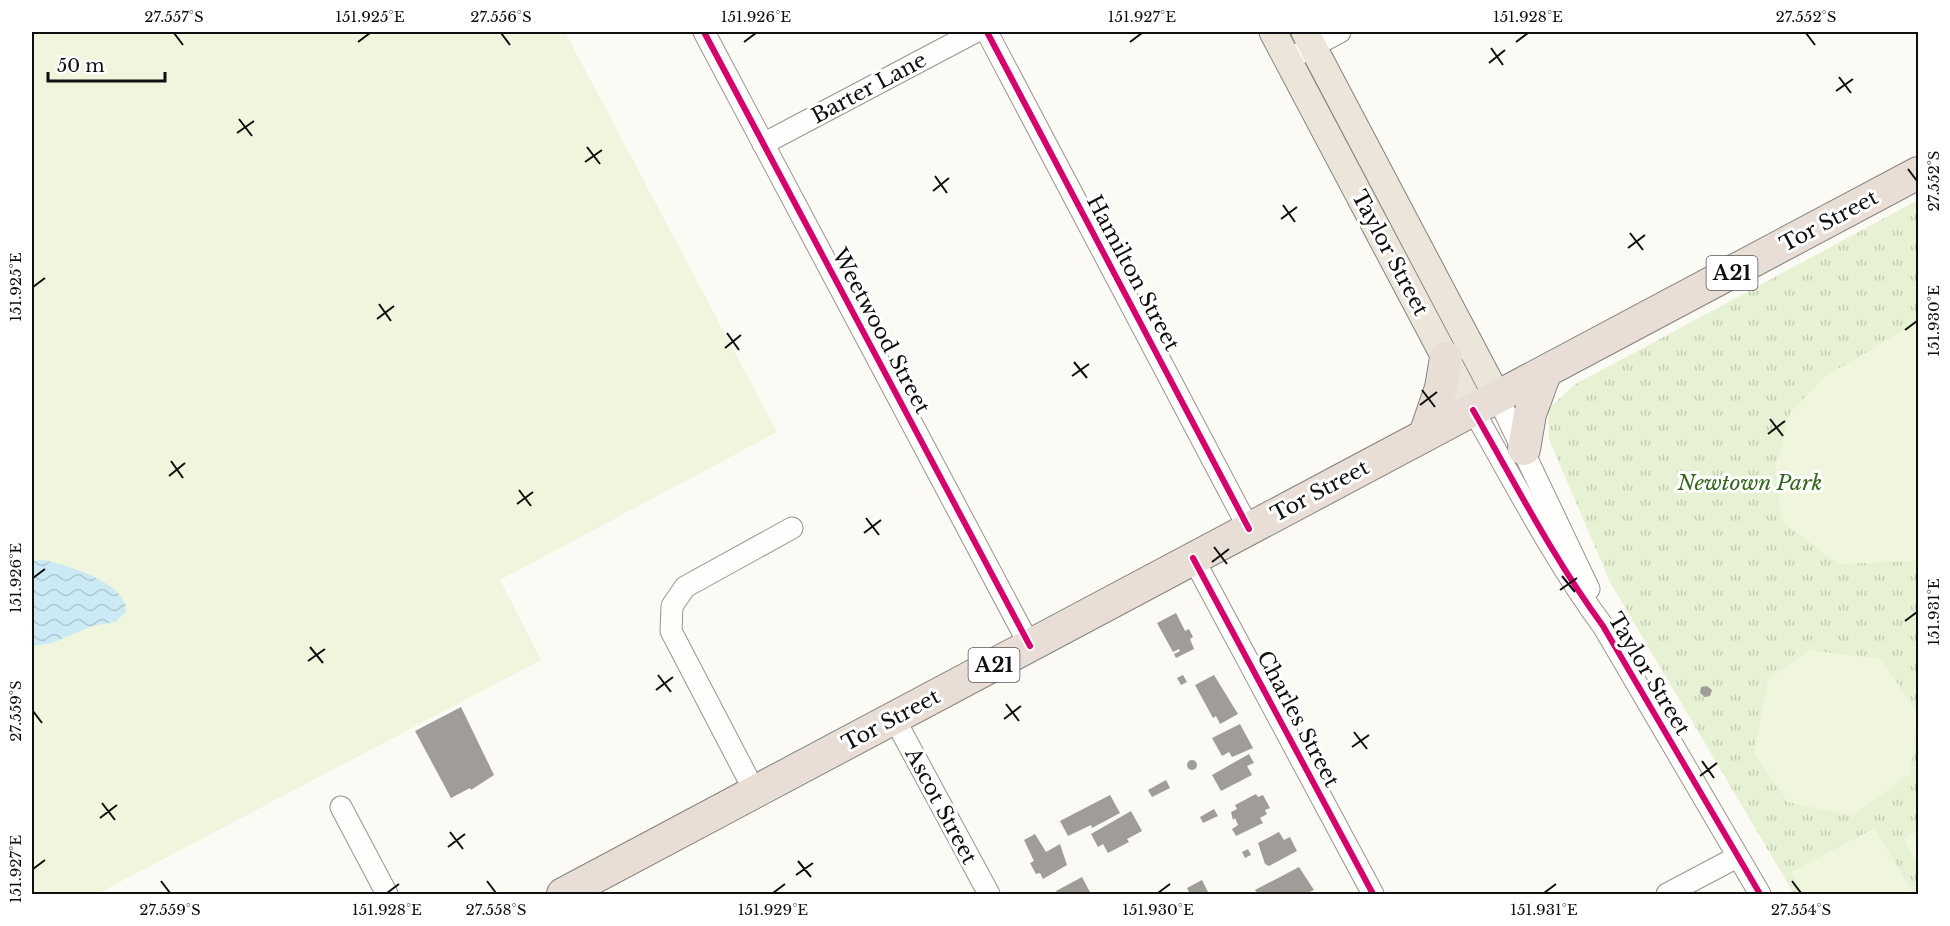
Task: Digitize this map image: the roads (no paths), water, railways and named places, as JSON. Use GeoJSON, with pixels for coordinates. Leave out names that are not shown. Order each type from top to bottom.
{"type":"FeatureCollection","features":[{"type":"Feature","properties":{"kind":"highway","name":"Tor Street"},"geometry":{"type":"LineString","coordinates":[[563,894],[1918,173]]}},
{"type":"Feature","properties":{"kind":"highway"},"geometry":{"type":"LineString","coordinates":[[1425,435],[1441,388],[1446,358]]}},
{"type":"Feature","properties":{"kind":"highway"},"geometry":{"type":"LineString","coordinates":[[1524,449],[1530,414],[1545,373]]}},
{"type":"Feature","properties":{"kind":"main road","name":"Taylor Street"},"geometry":{"type":"LineString","coordinates":[[1273,32],[1446,358],[1486,404]]}},
{"type":"Feature","properties":{"kind":"main road","name":"Taylor Street"},"geometry":{"type":"LineString","coordinates":[[1309,39],[1486,404]]}},
{"type":"Feature","properties":{"kind":"street","name":"Weetwood Street"},"geometry":{"type":"LineString","coordinates":[[704,32],[1030,646]]}},
{"type":"Feature","properties":{"kind":"street","name":"Barter Lane"},"geometry":{"type":"LineString","coordinates":[[763,144],[975,32]]}},
{"type":"Feature","properties":{"kind":"street","name":"Hamilton Street"},"geometry":{"type":"LineString","coordinates":[[987,32],[1250,529]]}},
{"type":"Feature","properties":{"kind":"street"},"geometry":{"type":"LineString","coordinates":[[1287,60],[1309,39],[1340,32]]}},
{"type":"Feature","properties":{"kind":"street","name":"Taylor Street"},"geometry":{"type":"LineString","coordinates":[[1486,404],[1524,449],[1586,582],[1603,626]]}},
{"type":"Feature","properties":{"kind":"street","name":"Taylor Street"},"geometry":{"type":"LineString","coordinates":[[1486,404],[1570,580],[1603,626],[1760,894]]}},
{"type":"Feature","properties":{"kind":"street"},"geometry":{"type":"LineString","coordinates":[[755,792],[671,631],[672,606],[685,587],[792,528]]}},
{"type":"Feature","properties":{"kind":"street","name":"Charles Street"},"geometry":{"type":"LineString","coordinates":[[1193,558],[1374,894]]}},
{"type":"Feature","properties":{"kind":"street","name":"Ascot Street"},"geometry":{"type":"LineString","coordinates":[[894,718],[989,894]]}},
{"type":"Feature","properties":{"kind":"street"},"geometry":{"type":"LineString","coordinates":[[341,807],[387,894]]}},
{"type":"Feature","properties":{"kind":"street"},"geometry":{"type":"LineString","coordinates":[[1667,894],[1737,857]]}},
{"type":"Feature","properties":{"kind":"water"},"geometry":{"type":"Polygon","coordinates":[[[43,560],[80,571],[107,584],[118,593],[124,602],[126,612],[115,622],[92,626],[52,643],[32,646],[32,561],[43,560]]]}},
{"type":"Feature","properties":{"kind":"park label","name":"Newtown Park"},"geometry":{"type":"Point","coordinates":[1750,483]}}]}
